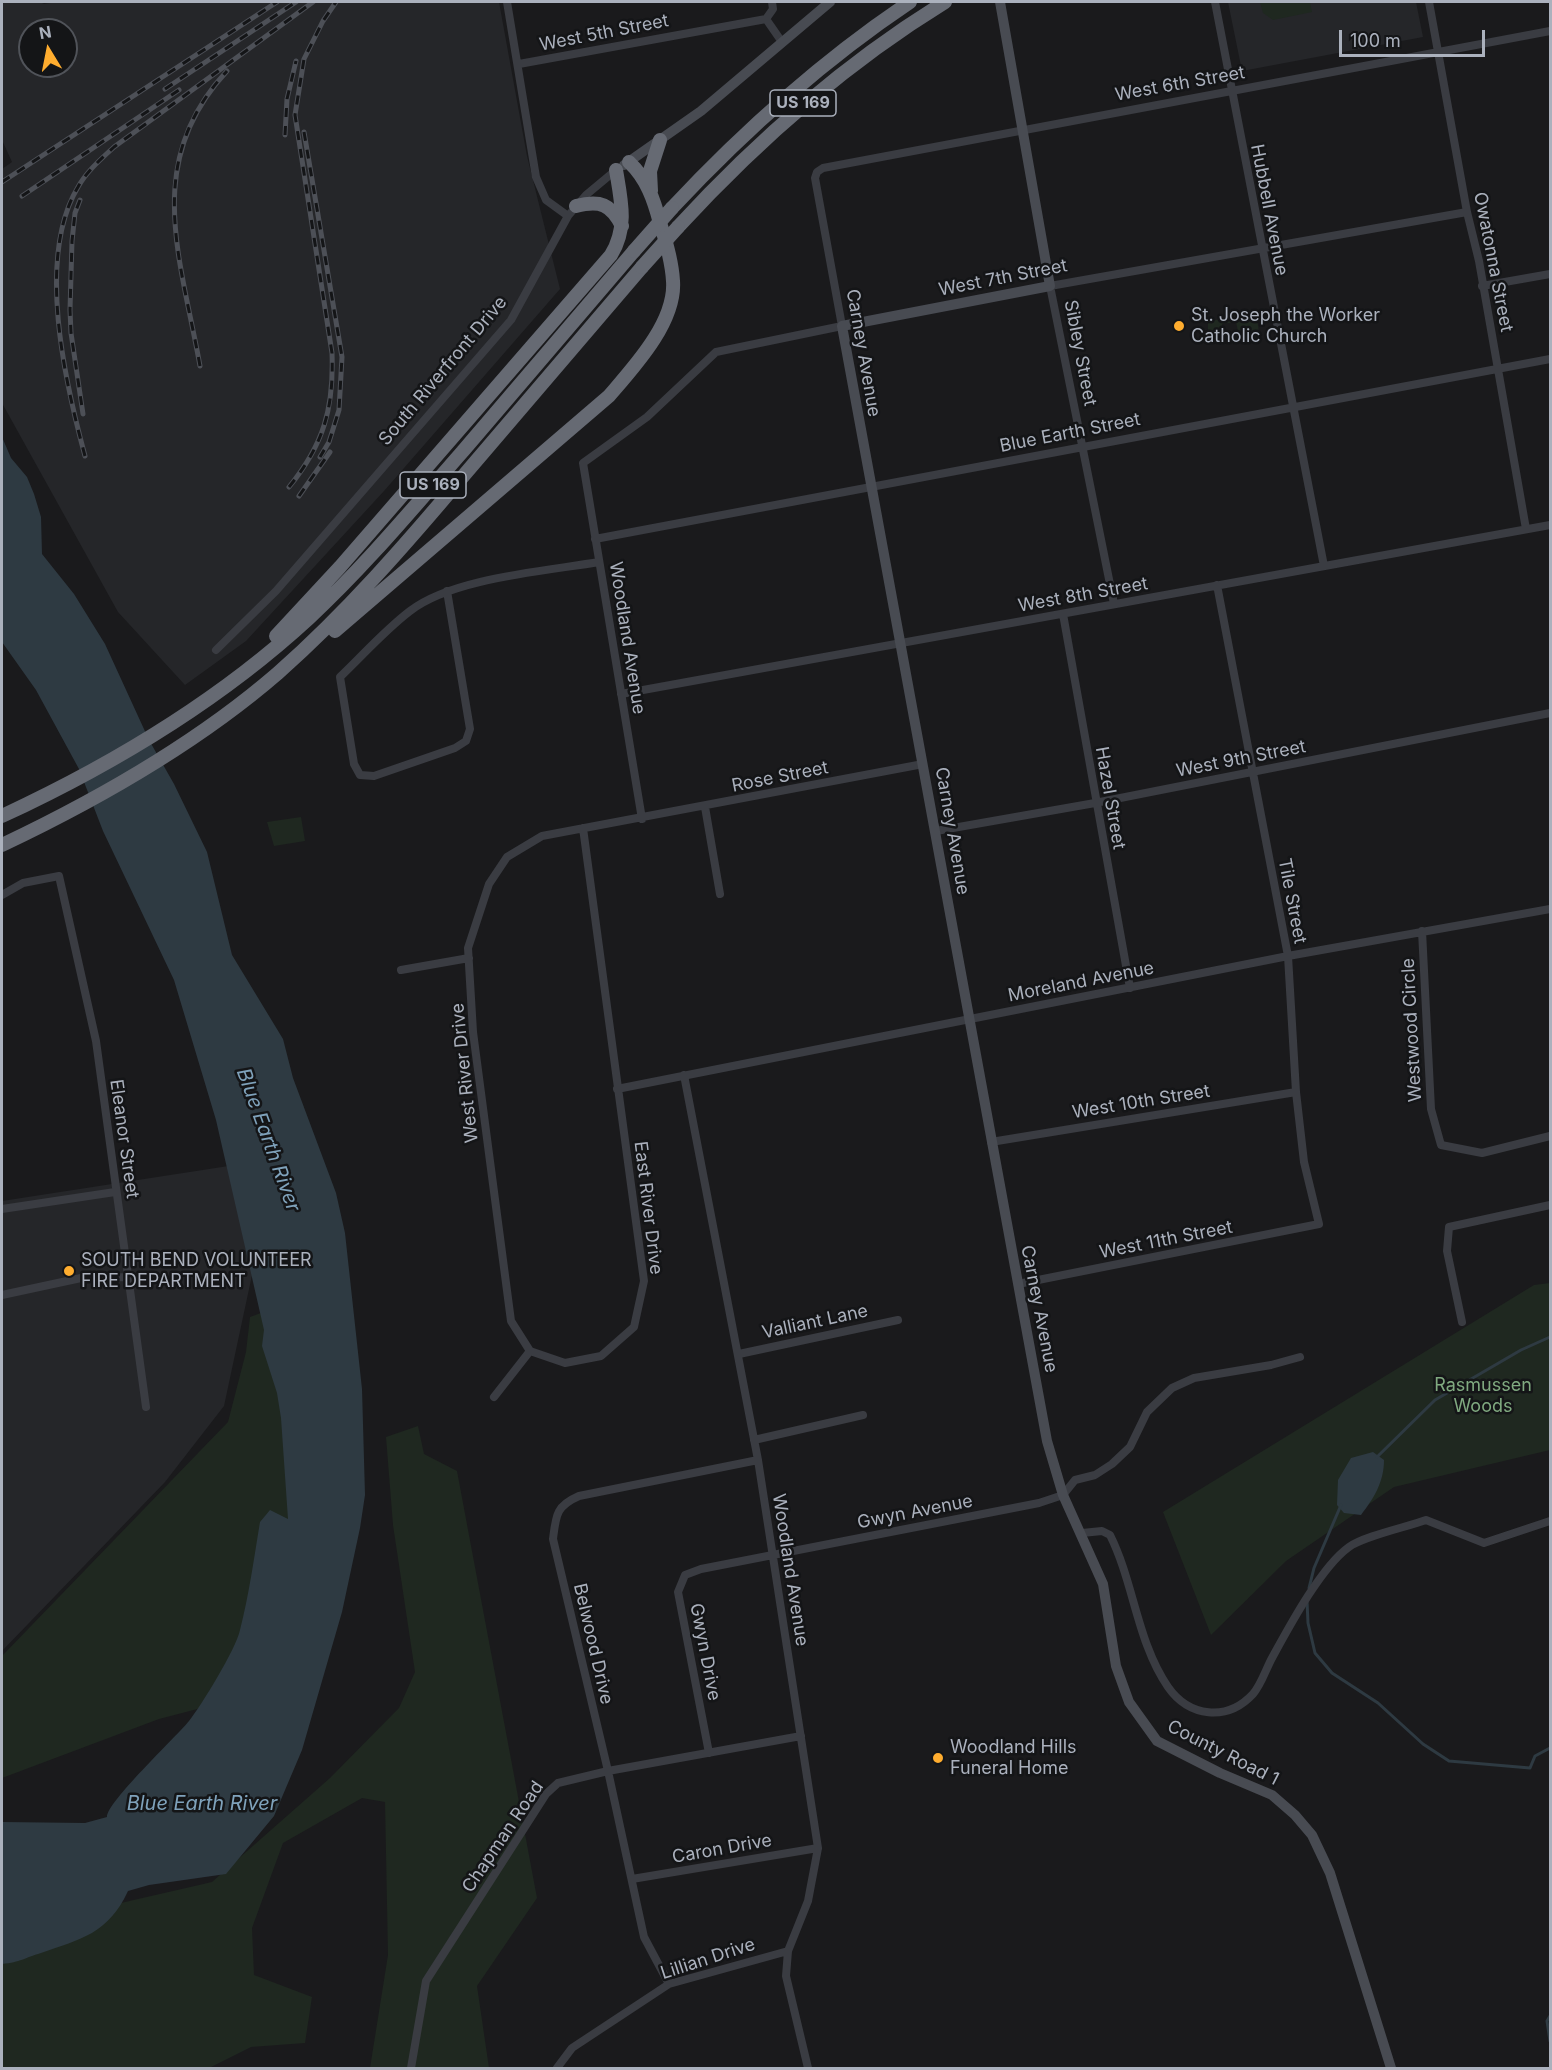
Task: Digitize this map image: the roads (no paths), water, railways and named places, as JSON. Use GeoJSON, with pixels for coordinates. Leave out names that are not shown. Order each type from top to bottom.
{"type":"FeatureCollection","features":[{"type":"Feature","properties":{"kind":"highway","name":"US 169"},"geometry":{"type":"LineString","coordinates":[[2,816],[47,795],[127,751],[210,698],[309,618],[390,535],[634,251],[750,127],[787,94],[865,32],[910,2]]}},
{"type":"Feature","properties":{"kind":"highway","name":"US 169"},"geometry":{"type":"LineString","coordinates":[[2,845],[58,818],[157,761],[224,715],[277,673],[329,626],[389,563],[642,267],[723,178],[799,107],[873,49],[945,2]]}},
{"type":"Feature","properties":{"kind":"highway"},"geometry":{"type":"LineString","coordinates":[[651,193],[650,171],[660,140]]}},
{"type":"Feature","properties":{"kind":"highway"},"geometry":{"type":"LineString","coordinates":[[277,673],[339,628],[609,396],[646,352],[666,317],[674,283],[664,234],[651,193],[637,169],[629,162]]}},
{"type":"Feature","properties":{"kind":"highway"},"geometry":{"type":"LineString","coordinates":[[237,677],[340,567],[611,255],[618,245],[622,227],[622,208],[616,170]]}},
{"type":"Feature","properties":{"kind":"highway"},"geometry":{"type":"LineString","coordinates":[[572,211],[592,202],[602,203],[611,207],[622,227]]}},
{"type":"Feature","properties":{"kind":"main road","name":"South Riverfront Drive"},"geometry":{"type":"LineString","coordinates":[[616,170],[700,111],[830,2]]}},
{"type":"Feature","properties":{"kind":"main road","name":"Sibley Street"},"geometry":{"type":"LineString","coordinates":[[1000,2],[1050,286]]}},
{"type":"Feature","properties":{"kind":"main road","name":"West 7th Street"},"geometry":{"type":"LineString","coordinates":[[842,326],[1050,286]]}},
{"type":"Feature","properties":{"kind":"main road","name":"Carney Avenue"},"geometry":{"type":"LineString","coordinates":[[842,326],[1047,1441],[1063,1495]]}},
{"type":"Feature","properties":{"kind":"main road","name":"County Road 1"},"geometry":{"type":"LineString","coordinates":[[1063,1495],[1103,1584],[1116,1665],[1122,1685],[1141,1721],[1157,1741],[1220,1773],[1272,1795],[1295,1815],[1312,1835],[1330,1873],[1391,2068]]}},
{"type":"Feature","properties":{"kind":"street"},"geometry":{"type":"LineString","coordinates":[[507,2],[540,191],[546,200],[572,211]]}},
{"type":"Feature","properties":{"kind":"street"},"geometry":{"type":"LineString","coordinates":[[772,2],[773,9],[766,19],[782,42]]}},
{"type":"Feature","properties":{"kind":"street","name":"Hubbell Avenue"},"geometry":{"type":"LineString","coordinates":[[1215,2],[1324,566]]}},
{"type":"Feature","properties":{"kind":"street","name":"Owatonna Street"},"geometry":{"type":"LineString","coordinates":[[1429,2],[1526,529]]}},
{"type":"Feature","properties":{"kind":"street","name":"West 5th Street"},"geometry":{"type":"LineString","coordinates":[[519,64],[766,19]]}},
{"type":"Feature","properties":{"kind":"street","name":"West 6th Street"},"geometry":{"type":"LineString","coordinates":[[817,172],[823,168],[1022,129],[1551,31]]}},
{"type":"Feature","properties":{"kind":"street","name":"South Riverfront Drive"},"geometry":{"type":"LineString","coordinates":[[216,650],[276,591],[511,320],[572,211],[616,170]]}},
{"type":"Feature","properties":{"kind":"street","name":"Carney Avenue"},"geometry":{"type":"LineString","coordinates":[[817,172],[815,178],[842,326]]}},
{"type":"Feature","properties":{"kind":"street","name":"West 7th Street"},"geometry":{"type":"LineString","coordinates":[[1050,286],[1467,212]]}},
{"type":"Feature","properties":{"kind":"street"},"geometry":{"type":"LineString","coordinates":[[1482,286],[1551,274]]}},
{"type":"Feature","properties":{"kind":"street","name":"Sibley Street"},"geometry":{"type":"LineString","coordinates":[[1050,286],[1114,604]]}},
{"type":"Feature","properties":{"kind":"street","name":"West 7th Street"},"geometry":{"type":"LineString","coordinates":[[583,463],[647,417],[716,352],[842,326]]}},
{"type":"Feature","properties":{"kind":"street","name":"Blue Earth Street"},"geometry":{"type":"LineString","coordinates":[[595,539],[1551,359]]}},
{"type":"Feature","properties":{"kind":"street","name":"Woodland Avenue"},"geometry":{"type":"LineString","coordinates":[[583,463],[642,819]]}},
{"type":"Feature","properties":{"kind":"street","name":"West 8th Street"},"geometry":{"type":"LineString","coordinates":[[621,694],[1551,525]]}},
{"type":"Feature","properties":{"kind":"street"},"geometry":{"type":"LineString","coordinates":[[447,591],[470,729],[466,741],[455,748],[374,776],[360,775],[354,764],[340,677],[411,610],[447,591],[484,582],[599,562]]}},
{"type":"Feature","properties":{"kind":"street","name":"Tile Street"},"geometry":{"type":"LineString","coordinates":[[1217,585],[1288,956],[1296,1092],[1304,1162],[1319,1224]]}},
{"type":"Feature","properties":{"kind":"street","name":"Hazel Street"},"geometry":{"type":"LineString","coordinates":[[1063,614],[1095,803],[1130,988]]}},
{"type":"Feature","properties":{"kind":"street","name":"West 9th Street"},"geometry":{"type":"LineString","coordinates":[[936,831],[1095,803],[1551,713]]}},
{"type":"Feature","properties":{"kind":"street","name":"Rose Street"},"geometry":{"type":"LineString","coordinates":[[642,819],[923,764]]}},
{"type":"Feature","properties":{"kind":"street"},"geometry":{"type":"LineString","coordinates":[[705,807],[720,894]]}},
{"type":"Feature","properties":{"kind":"street","name":"West River Drive"},"geometry":{"type":"LineString","coordinates":[[530,1350],[512,1321],[473,1032],[468,948],[489,884],[507,856],[542,836],[642,819]]}},
{"type":"Feature","properties":{"kind":"street"},"geometry":{"type":"LineString","coordinates":[[583,828],[617,1089]]}},
{"type":"Feature","properties":{"kind":"street","name":"Eleanor Street"},"geometry":{"type":"LineString","coordinates":[[2,895],[23,883],[59,876],[96,1041],[146,1407]]}},
{"type":"Feature","properties":{"kind":"street","name":"Moreland Avenue"},"geometry":{"type":"LineString","coordinates":[[617,1089],[1288,956],[1551,909]]}},
{"type":"Feature","properties":{"kind":"street","name":"Westwood Circle"},"geometry":{"type":"LineString","coordinates":[[1422,931],[1425,1029],[1431,1109],[1441,1145],[1482,1153],[1551,1136]]}},
{"type":"Feature","properties":{"kind":"street"},"geometry":{"type":"LineString","coordinates":[[401,970],[469,958]]}},
{"type":"Feature","properties":{"kind":"street","name":"Woodland Avenue"},"geometry":{"type":"LineString","coordinates":[[684,1075],[758,1460],[818,1848],[808,1901],[788,1951],[786,1976],[808,2068]]}},
{"type":"Feature","properties":{"kind":"street","name":"East River Drive"},"geometry":{"type":"LineString","coordinates":[[530,1350],[565,1363],[601,1356],[634,1327],[644,1281],[617,1089]]}},
{"type":"Feature","properties":{"kind":"street","name":"West 10th Street"},"geometry":{"type":"LineString","coordinates":[[991,1142],[1296,1092]]}},
{"type":"Feature","properties":{"kind":"street"},"geometry":{"type":"LineString","coordinates":[[2,1209],[116,1192]]}},
{"type":"Feature","properties":{"kind":"street"},"geometry":{"type":"LineString","coordinates":[[1462,1322],[1447,1251],[1449,1227],[1551,1206]]}},
{"type":"Feature","properties":{"kind":"street","name":"West 11th Street"},"geometry":{"type":"LineString","coordinates":[[1018,1284],[1319,1224]]}},
{"type":"Feature","properties":{"kind":"street"},"geometry":{"type":"LineString","coordinates":[[2,1295],[81,1278],[128,1277]]}},
{"type":"Feature","properties":{"kind":"street","name":"Valliant Lane"},"geometry":{"type":"LineString","coordinates":[[739,1354],[898,1320]]}},
{"type":"Feature","properties":{"kind":"street"},"geometry":{"type":"LineString","coordinates":[[494,1396],[530,1350]]}},
{"type":"Feature","properties":{"kind":"street"},"geometry":{"type":"LineString","coordinates":[[1063,1495],[1075,1480],[1095,1475],[1112,1464],[1130,1447],[1147,1412],[1172,1388],[1194,1378],[1271,1365],[1300,1357]]}},
{"type":"Feature","properties":{"kind":"street"},"geometry":{"type":"LineString","coordinates":[[754,1440],[863,1414]]}},
{"type":"Feature","properties":{"kind":"street","name":"Belwood Drive"},"geometry":{"type":"LineString","coordinates":[[669,1984],[644,1937],[608,1771],[553,1539],[555,1516],[564,1502],[579,1496],[758,1460]]}},
{"type":"Feature","properties":{"kind":"street","name":"Gwyn Avenue"},"geometry":{"type":"LineString","coordinates":[[773,1556],[1039,1503],[1063,1495]]}},
{"type":"Feature","properties":{"kind":"street"},"geometry":{"type":"LineString","coordinates":[[1082,1533],[1102,1531],[1110,1535],[1131,1586],[1146,1646],[1169,1689],[1188,1707],[1215,1714],[1233,1709],[1253,1694],[1318,1579],[1350,1546],[1426,1520],[1485,1543],[1551,1521]]}},
{"type":"Feature","properties":{"kind":"street","name":"Gwyn Drive"},"geometry":{"type":"LineString","coordinates":[[709,1753],[678,1592],[685,1575],[701,1569],[773,1556]]}},
{"type":"Feature","properties":{"kind":"street","name":"Chapman Road"},"geometry":{"type":"LineString","coordinates":[[411,2068],[426,1981],[546,1794],[558,1783],[608,1771],[801,1736]]}},
{"type":"Feature","properties":{"kind":"street","name":"Caron Drive"},"geometry":{"type":"LineString","coordinates":[[632,1880],[818,1848]]}},
{"type":"Feature","properties":{"kind":"street","name":"Lillian Drive"},"geometry":{"type":"LineString","coordinates":[[557,2068],[572,2048],[669,1984],[788,1951]]}},
{"type":"Feature","properties":{"kind":"water","name":"Blue Earth River"},"geometry":{"type":"Polygon","coordinates":[[[2,437],[11,458],[27,477],[34,494],[41,517],[42,554],[74,594],[105,644],[149,740],[174,784],[207,852],[232,955],[283,1039],[293,1078],[336,1193],[345,1233],[362,1389],[365,1495],[342,1612],[302,1750],[274,1816],[226,1874],[149,1885],[128,1891],[112,1917],[92,1933],[22,1960],[2,1964],[2,1822],[85,1823],[107,1817],[110,1809],[129,1785],[189,1721],[225,1663],[240,1630],[260,1522],[270,1510],[288,1519],[281,1418],[277,1393],[262,1346],[264,1330],[216,1120],[174,980],[103,831],[79,769],[36,690],[2,642],[2,437]]]}},
{"type":"Feature","properties":{"kind":"water"},"geometry":{"type":"Polygon","coordinates":[[[1373,1452],[1384,1460],[1384,1468],[1377,1489],[1361,1515],[1344,1513],[1337,1505],[1338,1480],[1351,1458],[1373,1452]]]}},
{"type":"Feature","properties":{"kind":"waterway"},"geometry":{"type":"LineString","coordinates":[[1377,1457],[1435,1400],[1521,1350],[1550,1337]]}},
{"type":"Feature","properties":{"kind":"waterway"},"geometry":{"type":"LineString","coordinates":[[1309,1588],[1314,1568],[1341,1505]]}},
{"type":"Feature","properties":{"kind":"waterway"},"geometry":{"type":"LineString","coordinates":[[1307,1601],[1308,1623],[1315,1653],[1332,1673],[1378,1703],[1423,1744],[1449,1761],[1530,1768],[1535,1756],[1550,1748]]}},
{"type":"Feature","properties":{"kind":"waterway"},"geometry":{"type":"LineString","coordinates":[[1550,2016],[1547,2021],[1550,2041]]}},
{"type":"Feature","properties":{"kind":"railway"},"geometry":{"type":"LineString","coordinates":[[2,182],[277,2]]}},
{"type":"Feature","properties":{"kind":"railway"},"geometry":{"type":"LineString","coordinates":[[165,89],[296,2]]}},
{"type":"Feature","properties":{"kind":"railway"},"geometry":{"type":"LineString","coordinates":[[85,456],[63,357],[56,283],[65,216],[78,187],[90,170],[114,147],[313,2]]}},
{"type":"Feature","properties":{"kind":"railway"},"geometry":{"type":"LineString","coordinates":[[289,487],[311,456],[319,440],[329,408],[331,391],[332,353],[295,115],[304,59],[323,21],[336,2]]}},
{"type":"Feature","properties":{"kind":"railway"},"geometry":{"type":"LineString","coordinates":[[285,135],[287,99],[296,61]]}},
{"type":"Feature","properties":{"kind":"railway"},"geometry":{"type":"LineString","coordinates":[[200,366],[178,250],[174,212],[176,176],[184,140],[201,105],[227,71]]}},
{"type":"Feature","properties":{"kind":"railway"},"geometry":{"type":"LineString","coordinates":[[22,196],[179,90]]}},
{"type":"Feature","properties":{"kind":"railway"},"geometry":{"type":"LineString","coordinates":[[304,132],[342,357],[339,410],[329,442],[320,457]]}},
{"type":"Feature","properties":{"kind":"railway"},"geometry":{"type":"LineString","coordinates":[[80,200],[75,213],[72,241],[70,310],[71,333],[83,414]]}},
{"type":"Feature","properties":{"kind":"railway"},"geometry":{"type":"LineString","coordinates":[[299,496],[330,452]]}},
{"type":"Feature","properties":{"kind":"place","name":"St. Joseph the Worker Catholic Church"},"geometry":{"type":"Point","coordinates":[1179,326]}},
{"type":"Feature","properties":{"kind":"place","name":"SOUTH BEND VOLUNTEER FIRE DEPARTMENT"},"geometry":{"type":"Point","coordinates":[69,1271]}},
{"type":"Feature","properties":{"kind":"place","name":"Woodland Hills Funeral Home"},"geometry":{"type":"Point","coordinates":[938,1758]}},
{"type":"Feature","properties":{"kind":"park label","name":"Rasmussen Woods"},"geometry":{"type":"Point","coordinates":[1483,1396]}}]}
